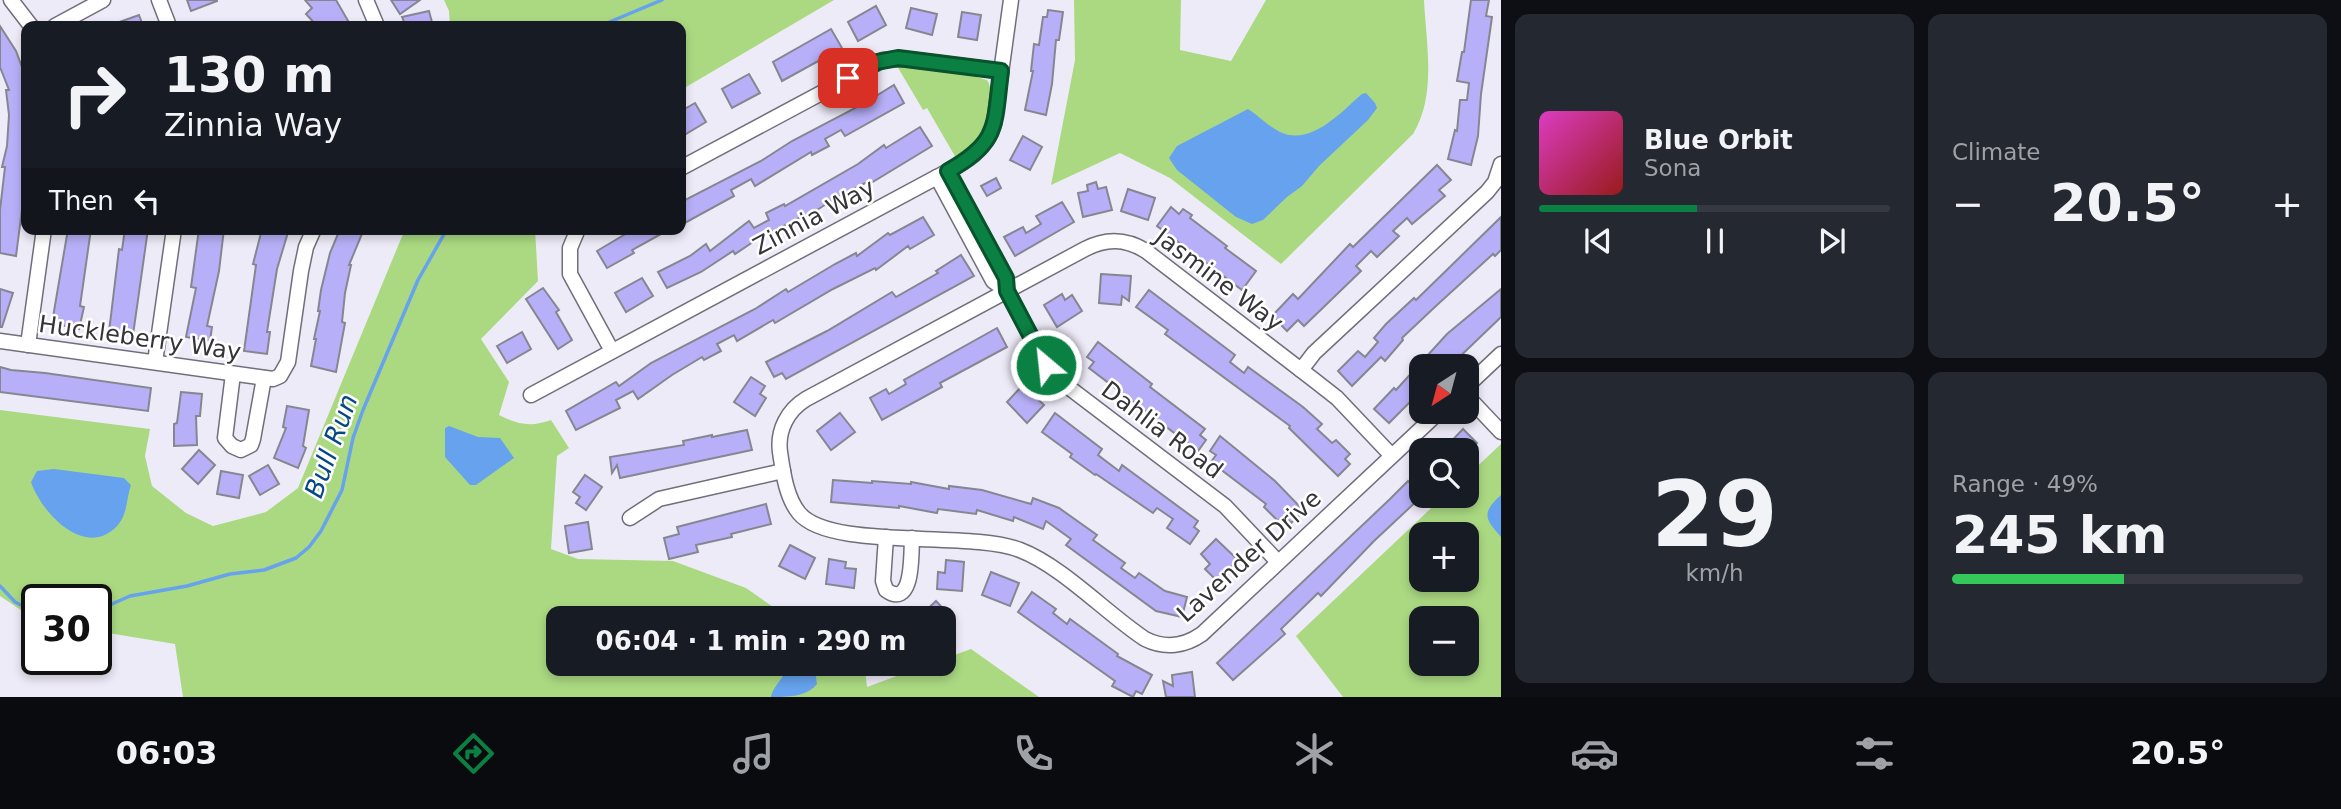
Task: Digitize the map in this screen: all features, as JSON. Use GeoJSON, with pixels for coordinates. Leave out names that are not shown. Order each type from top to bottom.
{"type":"FeatureCollection","features":[{"type":"Feature","properties":{"kind":"street"},"geometry":{"type":"LineString","coordinates":[[11,0],[27,21]]}},
{"type":"Feature","properties":{"kind":"street"},"geometry":{"type":"LineString","coordinates":[[64,21],[103,0]]}},
{"type":"Feature","properties":{"kind":"street"},"geometry":{"type":"LineString","coordinates":[[159,0],[167,21]]}},
{"type":"Feature","properties":{"kind":"street"},"geometry":{"type":"LineString","coordinates":[[366,0],[375,21]]}},
{"type":"Feature","properties":{"kind":"street","name":"Zinnia Way"},"geometry":{"type":"LineString","coordinates":[[531,395],[943,174],[976,153],[990,135],[995,118],[1011,0]]}},
{"type":"Feature","properties":{"kind":"street"},"geometry":{"type":"LineString","coordinates":[[686,165],[883,60],[906,59],[1001,71]]}},
{"type":"Feature","properties":{"kind":"street"},"geometry":{"type":"LineString","coordinates":[[1301,370],[1314,354],[1486,192],[1495,182],[1501,164]]}},
{"type":"Feature","properties":{"kind":"street","name":"Dahlia Road"},"geometry":{"type":"LineString","coordinates":[[943,174],[1006,278],[1007,291],[1053,374],[1225,506],[1278,562]]}},
{"type":"Feature","properties":{"kind":"street"},"geometry":{"type":"LineString","coordinates":[[28,345],[43,235]]}},
{"type":"Feature","properties":{"kind":"street"},"geometry":{"type":"LineString","coordinates":[[155,362],[173,235]]}},
{"type":"Feature","properties":{"kind":"street"},"geometry":{"type":"LineString","coordinates":[[233,374],[225,438],[236,449],[247,449],[253,439],[269,379],[280,376],[288,362],[301,271],[311,235]]}},
{"type":"Feature","properties":{"kind":"street"},"geometry":{"type":"LineString","coordinates":[[575,235],[568,261],[570,274],[612,351]]}},
{"type":"Feature","properties":{"kind":"street","name":"Jasmine Way"},"geometry":{"type":"LineString","coordinates":[[783,471],[780,438],[785,420],[797,405],[1093,245],[1115,240],[1146,251],[1301,370],[1336,398],[1392,456]]}},
{"type":"Feature","properties":{"kind":"street","name":"Huckleberry Way"},"geometry":{"type":"LineString","coordinates":[[0,341],[269,379]]}},
{"type":"Feature","properties":{"kind":"street"},"geometry":{"type":"LineString","coordinates":[[1479,375],[1501,354]]}},
{"type":"Feature","properties":{"kind":"street"},"geometry":{"type":"LineString","coordinates":[[1479,409],[1501,432]]}},
{"type":"Feature","properties":{"kind":"street","name":"Lavender Drive"},"geometry":{"type":"LineString","coordinates":[[783,471],[793,505],[810,523],[831,531],[996,544],[1028,553],[1043,561],[1145,639],[1165,645],[1181,644],[1199,636],[1426,424]]}},
{"type":"Feature","properties":{"kind":"street"},"geometry":{"type":"LineString","coordinates":[[630,518],[659,499],[783,471]]}},
{"type":"Feature","properties":{"kind":"street"},"geometry":{"type":"LineString","coordinates":[[886,537],[883,581],[886,590],[894,594],[900,594],[907,586],[912,538]]}},
{"type":"Feature","properties":{"kind":"green space"},"geometry":{"type":"Polygon","coordinates":[[[444,0],[834,0],[686,87],[686,21],[450,21],[444,0]]]}},
{"type":"Feature","properties":{"kind":"green space"},"geometry":{"type":"Polygon","coordinates":[[[1074,0],[1181,0],[1180,50],[1231,61],[1266,0],[1424,0],[1428,86],[1420,119],[1413,134],[1281,264],[1170,178],[1120,153],[1051,185],[1075,60],[1074,0]]]}},
{"type":"Feature","properties":{"kind":"green space"},"geometry":{"type":"Polygon","coordinates":[[[897,66],[987,80],[991,104],[983,132],[975,145],[956,158],[927,108],[923,110],[897,66]]]}},
{"type":"Feature","properties":{"kind":"green space"},"geometry":{"type":"Polygon","coordinates":[[[403,235],[535,235],[538,281],[481,339],[509,382],[499,415],[525,424],[551,420],[569,448],[557,456],[551,549],[578,559],[673,561],[746,588],[772,606],[546,606],[546,676],[866,676],[867,687],[897,676],[956,676],[956,654],[971,649],[1039,697],[183,697],[175,644],[112,634],[112,584],[21,584],[21,610],[0,596],[0,410],[150,429],[145,456],[152,486],[186,513],[213,526],[266,512],[298,488],[403,235]]]}},
{"type":"Feature","properties":{"kind":"green space"},"geometry":{"type":"Polygon","coordinates":[[[1501,444],[1501,697],[1343,697],[1296,636],[1409,529],[1409,592],[1479,592],[1479,522],[1416,522],[1431,508],[1479,508],[1479,465],[1501,444]]]}},
{"type":"Feature","properties":{"kind":"water"},"geometry":{"type":"Polygon","coordinates":[[[1366,93],[1377,108],[1368,120],[1319,166],[1302,186],[1263,220],[1252,224],[1236,217],[1177,170],[1169,158],[1177,146],[1248,109],[1280,132],[1303,135],[1325,125],[1366,93]]]}},
{"type":"Feature","properties":{"kind":"water"},"geometry":{"type":"Polygon","coordinates":[[[449,426],[478,437],[500,438],[514,458],[476,485],[470,485],[445,457],[445,428],[449,426]]]}},
{"type":"Feature","properties":{"kind":"water"},"geometry":{"type":"Polygon","coordinates":[[[54,469],[124,478],[131,485],[125,511],[117,526],[105,535],[91,538],[78,535],[54,518],[36,494],[31,482],[37,471],[54,469]]]}},
{"type":"Feature","properties":{"kind":"water"},"geometry":{"type":"Polygon","coordinates":[[[1501,495],[1501,537],[1489,521],[1488,511],[1501,495]]]}},
{"type":"Feature","properties":{"kind":"water"},"geometry":{"type":"Polygon","coordinates":[[[783,676],[816,676],[817,684],[802,694],[771,697],[783,676]]]}},
{"type":"Feature","properties":{"kind":"building"},"geometry":{"type":"Polygon","coordinates":[[[187,0],[217,0],[217,1],[191,11],[187,0]]]}},
{"type":"Feature","properties":{"kind":"building"},"geometry":{"type":"Polygon","coordinates":[[[305,0],[336,0],[348,21],[312,21],[306,14],[312,8],[305,0]]]}},
{"type":"Feature","properties":{"kind":"building"},"geometry":{"type":"Polygon","coordinates":[[[391,0],[420,0],[400,14],[391,0]]]}},
{"type":"Feature","properties":{"kind":"building"},"geometry":{"type":"Polygon","coordinates":[[[1471,0],[1489,0],[1486,16],[1492,17],[1478,136],[1471,165],[1448,159],[1455,130],[1457,131],[1460,100],[1467,100],[1469,83],[1457,81],[1471,0]]]}},
{"type":"Feature","properties":{"kind":"building"},"geometry":{"type":"Polygon","coordinates":[[[876,6],[886,25],[858,41],[848,22],[876,6]]]}},
{"type":"Feature","properties":{"kind":"building"},"geometry":{"type":"Polygon","coordinates":[[[911,8],[937,14],[932,35],[906,28],[911,8]]]}},
{"type":"Feature","properties":{"kind":"building"},"geometry":{"type":"Polygon","coordinates":[[[1048,10],[1063,12],[1059,40],[1056,40],[1046,115],[1025,110],[1033,71],[1034,44],[1039,45],[1043,17],[1047,17],[1048,10]]]}},
{"type":"Feature","properties":{"kind":"building"},"geometry":{"type":"Polygon","coordinates":[[[429,11],[432,21],[404,21],[402,17],[429,11]]]}},
{"type":"Feature","properties":{"kind":"building"},"geometry":{"type":"Polygon","coordinates":[[[962,12],[981,15],[977,40],[958,37],[962,12]]]}},
{"type":"Feature","properties":{"kind":"building"},"geometry":{"type":"Polygon","coordinates":[[[139,15],[141,21],[122,21],[139,15]]]}},
{"type":"Feature","properties":{"kind":"building"},"geometry":{"type":"Polygon","coordinates":[[[0,26],[21,64],[21,218],[16,256],[0,253],[0,210],[5,167],[2,167],[7,146],[9,115],[6,90],[9,90],[0,67],[0,26]]]}},
{"type":"Feature","properties":{"kind":"building"},"geometry":{"type":"Polygon","coordinates":[[[831,29],[842,48],[782,81],[773,62],[831,29]]]}},
{"type":"Feature","properties":{"kind":"building"},"geometry":{"type":"Polygon","coordinates":[[[749,74],[760,93],[732,108],[722,89],[749,74]]]}},
{"type":"Feature","properties":{"kind":"building"},"geometry":{"type":"Polygon","coordinates":[[[894,85],[904,103],[845,136],[841,130],[825,139],[829,146],[812,155],[811,152],[755,186],[751,179],[731,190],[734,196],[686,222],[686,199],[894,85]]]}},
{"type":"Feature","properties":{"kind":"building"},"geometry":{"type":"Polygon","coordinates":[[[695,103],[706,122],[686,134],[686,108],[695,103]]]}},
{"type":"Feature","properties":{"kind":"building"},"geometry":{"type":"Polygon","coordinates":[[[920,127],[932,146],[871,183],[869,181],[834,199],[803,219],[801,217],[768,232],[735,254],[733,251],[701,272],[667,288],[658,272],[690,256],[706,244],[710,251],[749,221],[754,228],[769,220],[766,213],[784,204],[785,206],[858,164],[884,145],[886,148],[920,127]]]}},
{"type":"Feature","properties":{"kind":"building"},"geometry":{"type":"Polygon","coordinates":[[[1023,136],[1042,147],[1030,170],[1010,160],[1023,136]]]}},
{"type":"Feature","properties":{"kind":"building"},"geometry":{"type":"Polygon","coordinates":[[[1437,165],[1451,180],[1439,190],[1445,196],[1412,224],[1407,218],[1393,231],[1399,236],[1377,257],[1371,251],[1356,266],[1361,271],[1304,326],[1298,320],[1287,331],[1272,316],[1293,294],[1298,299],[1350,244],[1353,247],[1437,165]]]}},
{"type":"Feature","properties":{"kind":"building"},"geometry":{"type":"Polygon","coordinates":[[[996,178],[1001,188],[987,196],[981,186],[996,178]]]}},
{"type":"Feature","properties":{"kind":"building"},"geometry":{"type":"Polygon","coordinates":[[[1096,182],[1098,189],[1106,187],[1112,210],[1083,217],[1078,193],[1088,191],[1087,185],[1096,182]]]}},
{"type":"Feature","properties":{"kind":"building"},"geometry":{"type":"Polygon","coordinates":[[[1128,189],[1155,198],[1148,220],[1121,211],[1128,189]]]}},
{"type":"Feature","properties":{"kind":"building"},"geometry":{"type":"Polygon","coordinates":[[[1062,202],[1074,222],[1015,256],[1004,237],[1023,227],[1026,233],[1041,224],[1036,216],[1062,202]]]}},
{"type":"Feature","properties":{"kind":"building"},"geometry":{"type":"Polygon","coordinates":[[[1171,207],[1179,214],[1183,209],[1192,215],[1190,218],[1256,271],[1242,290],[1157,226],[1171,207]]]}},
{"type":"Feature","properties":{"kind":"building"},"geometry":{"type":"Polygon","coordinates":[[[923,217],[934,235],[910,249],[908,246],[876,270],[875,268],[833,289],[775,323],[773,320],[737,341],[734,335],[717,344],[721,351],[704,360],[702,357],[638,399],[633,391],[616,400],[620,408],[576,430],[566,411],[616,382],[619,386],[651,363],[755,309],[786,289],[788,292],[856,253],[857,256],[888,233],[890,235],[923,217]]]}},
{"type":"Feature","properties":{"kind":"building"},"geometry":{"type":"Polygon","coordinates":[[[1501,217],[1501,250],[1495,256],[1493,254],[1402,338],[1385,361],[1381,357],[1352,386],[1338,371],[1358,351],[1365,357],[1378,342],[1374,338],[1386,324],[1414,298],[1416,300],[1501,217]]]}},
{"type":"Feature","properties":{"kind":"building"},"geometry":{"type":"Polygon","coordinates":[[[67,235],[90,235],[80,306],[84,307],[79,329],[52,323],[67,235]]]}},
{"type":"Feature","properties":{"kind":"building"},"geometry":{"type":"Polygon","coordinates":[[[124,235],[147,235],[133,335],[109,332],[119,249],[122,250],[124,235]]]}},
{"type":"Feature","properties":{"kind":"building"},"geometry":{"type":"Polygon","coordinates":[[[198,235],[223,235],[219,271],[207,326],[212,327],[210,341],[186,337],[196,288],[191,287],[198,235]]]}},
{"type":"Feature","properties":{"kind":"building"},"geometry":{"type":"Polygon","coordinates":[[[260,235],[287,235],[277,269],[267,332],[270,332],[267,354],[244,351],[256,265],[253,264],[260,235]]]}},
{"type":"Feature","properties":{"kind":"building"},"geometry":{"type":"Polygon","coordinates":[[[338,235],[362,235],[349,265],[342,322],[345,323],[336,372],[311,366],[321,290],[338,235]]]}},
{"type":"Feature","properties":{"kind":"building"},"geometry":{"type":"Polygon","coordinates":[[[624,235],[659,235],[607,268],[597,251],[624,235]]]}},
{"type":"Feature","properties":{"kind":"building"},"geometry":{"type":"Polygon","coordinates":[[[961,255],[974,276],[786,379],[782,373],[774,377],[766,362],[827,331],[892,292],[896,297],[938,273],[936,271],[961,255]]]}},
{"type":"Feature","properties":{"kind":"building"},"geometry":{"type":"Polygon","coordinates":[[[1101,274],[1131,276],[1129,301],[1122,296],[1121,305],[1099,303],[1101,274]]]}},
{"type":"Feature","properties":{"kind":"building"},"geometry":{"type":"Polygon","coordinates":[[[642,278],[653,296],[626,312],[615,293],[642,278]]]}},
{"type":"Feature","properties":{"kind":"building"},"geometry":{"type":"Polygon","coordinates":[[[543,288],[559,310],[556,312],[572,340],[558,349],[526,299],[543,288]]]}},
{"type":"Feature","properties":{"kind":"building"},"geometry":{"type":"Polygon","coordinates":[[[0,289],[13,293],[2,327],[0,327],[0,289]]]}},
{"type":"Feature","properties":{"kind":"building"},"geometry":{"type":"Polygon","coordinates":[[[1501,289],[1501,317],[1462,354],[1429,354],[1447,334],[1501,289]]]}},
{"type":"Feature","properties":{"kind":"building"},"geometry":{"type":"Polygon","coordinates":[[[1149,290],[1235,355],[1230,362],[1244,373],[1248,367],[1303,407],[1322,424],[1317,429],[1332,443],[1336,440],[1350,454],[1345,459],[1350,464],[1338,476],[1289,428],[1290,426],[1165,334],[1168,330],[1136,307],[1149,290]]]}},
{"type":"Feature","properties":{"kind":"building"},"geometry":{"type":"Polygon","coordinates":[[[1062,294],[1065,300],[1072,295],[1082,311],[1057,327],[1044,305],[1062,294]]]}},
{"type":"Feature","properties":{"kind":"building"},"geometry":{"type":"Polygon","coordinates":[[[997,328],[1007,347],[940,383],[942,387],[882,420],[870,398],[886,389],[889,394],[906,384],[904,380],[997,328]]]}},
{"type":"Feature","properties":{"kind":"building"},"geometry":{"type":"Polygon","coordinates":[[[522,332],[531,349],[507,363],[497,346],[522,332]]]}},
{"type":"Feature","properties":{"kind":"building"},"geometry":{"type":"Polygon","coordinates":[[[1098,342],[1152,384],[1150,387],[1205,429],[1200,435],[1206,440],[1198,451],[1089,368],[1094,362],[1087,357],[1098,342]]]}},
{"type":"Feature","properties":{"kind":"building"},"geometry":{"type":"Polygon","coordinates":[[[0,367],[151,388],[148,411],[0,392],[0,367]]]}},
{"type":"Feature","properties":{"kind":"building"},"geometry":{"type":"Polygon","coordinates":[[[1409,376],[1409,403],[1389,423],[1374,409],[1394,388],[1396,390],[1409,376]]]}},
{"type":"Feature","properties":{"kind":"building"},"geometry":{"type":"Polygon","coordinates":[[[751,377],[765,386],[760,394],[766,398],[755,416],[734,402],[751,377]]]}},
{"type":"Feature","properties":{"kind":"building"},"geometry":{"type":"Polygon","coordinates":[[[1023,385],[1044,405],[1027,423],[1007,402],[1023,385]]]}},
{"type":"Feature","properties":{"kind":"building"},"geometry":{"type":"Polygon","coordinates":[[[181,392],[202,394],[200,416],[196,416],[197,445],[174,446],[174,424],[177,423],[181,392]]]}},
{"type":"Feature","properties":{"kind":"building"},"geometry":{"type":"Polygon","coordinates":[[[287,406],[309,410],[303,446],[306,448],[298,468],[274,458],[286,428],[283,427],[287,406]]]}},
{"type":"Feature","properties":{"kind":"building"},"geometry":{"type":"Polygon","coordinates":[[[840,413],[855,432],[831,450],[817,431],[840,413]]]}},
{"type":"Feature","properties":{"kind":"building"},"geometry":{"type":"Polygon","coordinates":[[[1055,413],[1102,449],[1098,455],[1119,471],[1122,465],[1198,521],[1194,527],[1199,531],[1190,544],[1167,528],[1173,519],[1157,508],[1153,513],[1095,475],[1042,432],[1055,413]]]}},
{"type":"Feature","properties":{"kind":"building"},"geometry":{"type":"Polygon","coordinates":[[[1463,429],[1472,438],[1454,438],[1463,429]]]}},
{"type":"Feature","properties":{"kind":"building"},"geometry":{"type":"Polygon","coordinates":[[[747,430],[752,450],[620,478],[617,465],[612,473],[610,457],[684,445],[683,441],[747,430]]]}},
{"type":"Feature","properties":{"kind":"building"},"geometry":{"type":"Polygon","coordinates":[[[1220,436],[1275,481],[1304,511],[1291,523],[1284,516],[1278,521],[1264,507],[1266,504],[1211,462],[1216,455],[1210,451],[1220,436]]]}},
{"type":"Feature","properties":{"kind":"building"},"geometry":{"type":"Polygon","coordinates":[[[199,450],[215,465],[198,484],[182,469],[199,450]]]}},
{"type":"Feature","properties":{"kind":"building"},"geometry":{"type":"Polygon","coordinates":[[[268,465],[279,484],[260,495],[249,476],[268,465]]]}},
{"type":"Feature","properties":{"kind":"building"},"geometry":{"type":"Polygon","coordinates":[[[221,471],[243,475],[239,498],[217,494],[221,471]]]}},
{"type":"Feature","properties":{"kind":"building"},"geometry":{"type":"Polygon","coordinates":[[[585,475],[602,487],[586,510],[576,503],[580,497],[573,492],[585,475]]]}},
{"type":"Feature","properties":{"kind":"building"},"geometry":{"type":"Polygon","coordinates":[[[833,480],[911,482],[949,489],[949,486],[982,490],[1031,504],[1033,498],[1059,508],[1097,535],[1093,540],[1125,563],[1121,568],[1135,578],[1139,573],[1165,591],[1187,597],[1182,617],[1156,611],[1066,545],[1071,539],[1046,521],[1043,529],[1014,517],[1013,521],[977,510],[976,514],[938,509],[937,513],[899,506],[831,502],[833,480]]]}},
{"type":"Feature","properties":{"kind":"building"},"geometry":{"type":"Polygon","coordinates":[[[1408,481],[1409,508],[1321,596],[1318,593],[1281,629],[1285,634],[1233,680],[1217,663],[1408,481]]]}},
{"type":"Feature","properties":{"kind":"building"},"geometry":{"type":"Polygon","coordinates":[[[766,504],[771,524],[696,545],[698,552],[669,559],[664,538],[679,534],[677,527],[766,504]]]}},
{"type":"Feature","properties":{"kind":"building"},"geometry":{"type":"Polygon","coordinates":[[[588,522],[592,549],[569,553],[565,526],[588,522]]]}},
{"type":"Feature","properties":{"kind":"building"},"geometry":{"type":"Polygon","coordinates":[[[1216,539],[1238,560],[1217,581],[1205,569],[1210,564],[1201,554],[1216,539]]]}},
{"type":"Feature","properties":{"kind":"building"},"geometry":{"type":"Polygon","coordinates":[[[790,545],[815,558],[805,579],[779,566],[790,545]]]}},
{"type":"Feature","properties":{"kind":"building"},"geometry":{"type":"Polygon","coordinates":[[[829,559],[846,562],[845,568],[856,569],[854,588],[826,584],[829,559]]]}},
{"type":"Feature","properties":{"kind":"building"},"geometry":{"type":"Polygon","coordinates":[[[946,560],[964,562],[962,591],[937,589],[938,572],[945,573],[946,560]]]}},
{"type":"Feature","properties":{"kind":"building"},"geometry":{"type":"Polygon","coordinates":[[[991,572],[1019,583],[1010,606],[982,595],[991,572]]]}},
{"type":"Feature","properties":{"kind":"building"},"geometry":{"type":"Polygon","coordinates":[[[1032,592],[1056,609],[1053,613],[1067,624],[1070,619],[1118,654],[1117,656],[1152,675],[1142,694],[1136,691],[1133,697],[1112,686],[1115,681],[1018,612],[1032,592]]]}},
{"type":"Feature","properties":{"kind":"building"},"geometry":{"type":"Polygon","coordinates":[[[1192,672],[1195,697],[1166,697],[1163,681],[1173,686],[1172,675],[1192,672]]]}},
{"type":"Feature","properties":{"kind":"waterway","name":"Bull Run"},"geometry":{"type":"LineString","coordinates":[[612,21],[662,0]]}},
{"type":"Feature","properties":{"kind":"waterway","name":"Bull Run"},"geometry":{"type":"LineString","coordinates":[[112,604],[130,596],[187,586],[230,574],[264,570],[296,558],[309,547],[321,531],[342,490],[353,438],[363,410],[418,280],[444,235]]}},
{"type":"Feature","properties":{"kind":"waterway","name":"Bull Run"},"geometry":{"type":"LineString","coordinates":[[0,586],[21,605]]}},
{"type":"Feature","properties":{"kind":"route"},"geometry":{"type":"LineString","coordinates":[[848,78],[877,62],[898,58],[1001,71],[990,135],[981,149],[948,171],[1006,278],[1007,291],[1046,365]]}}]}
